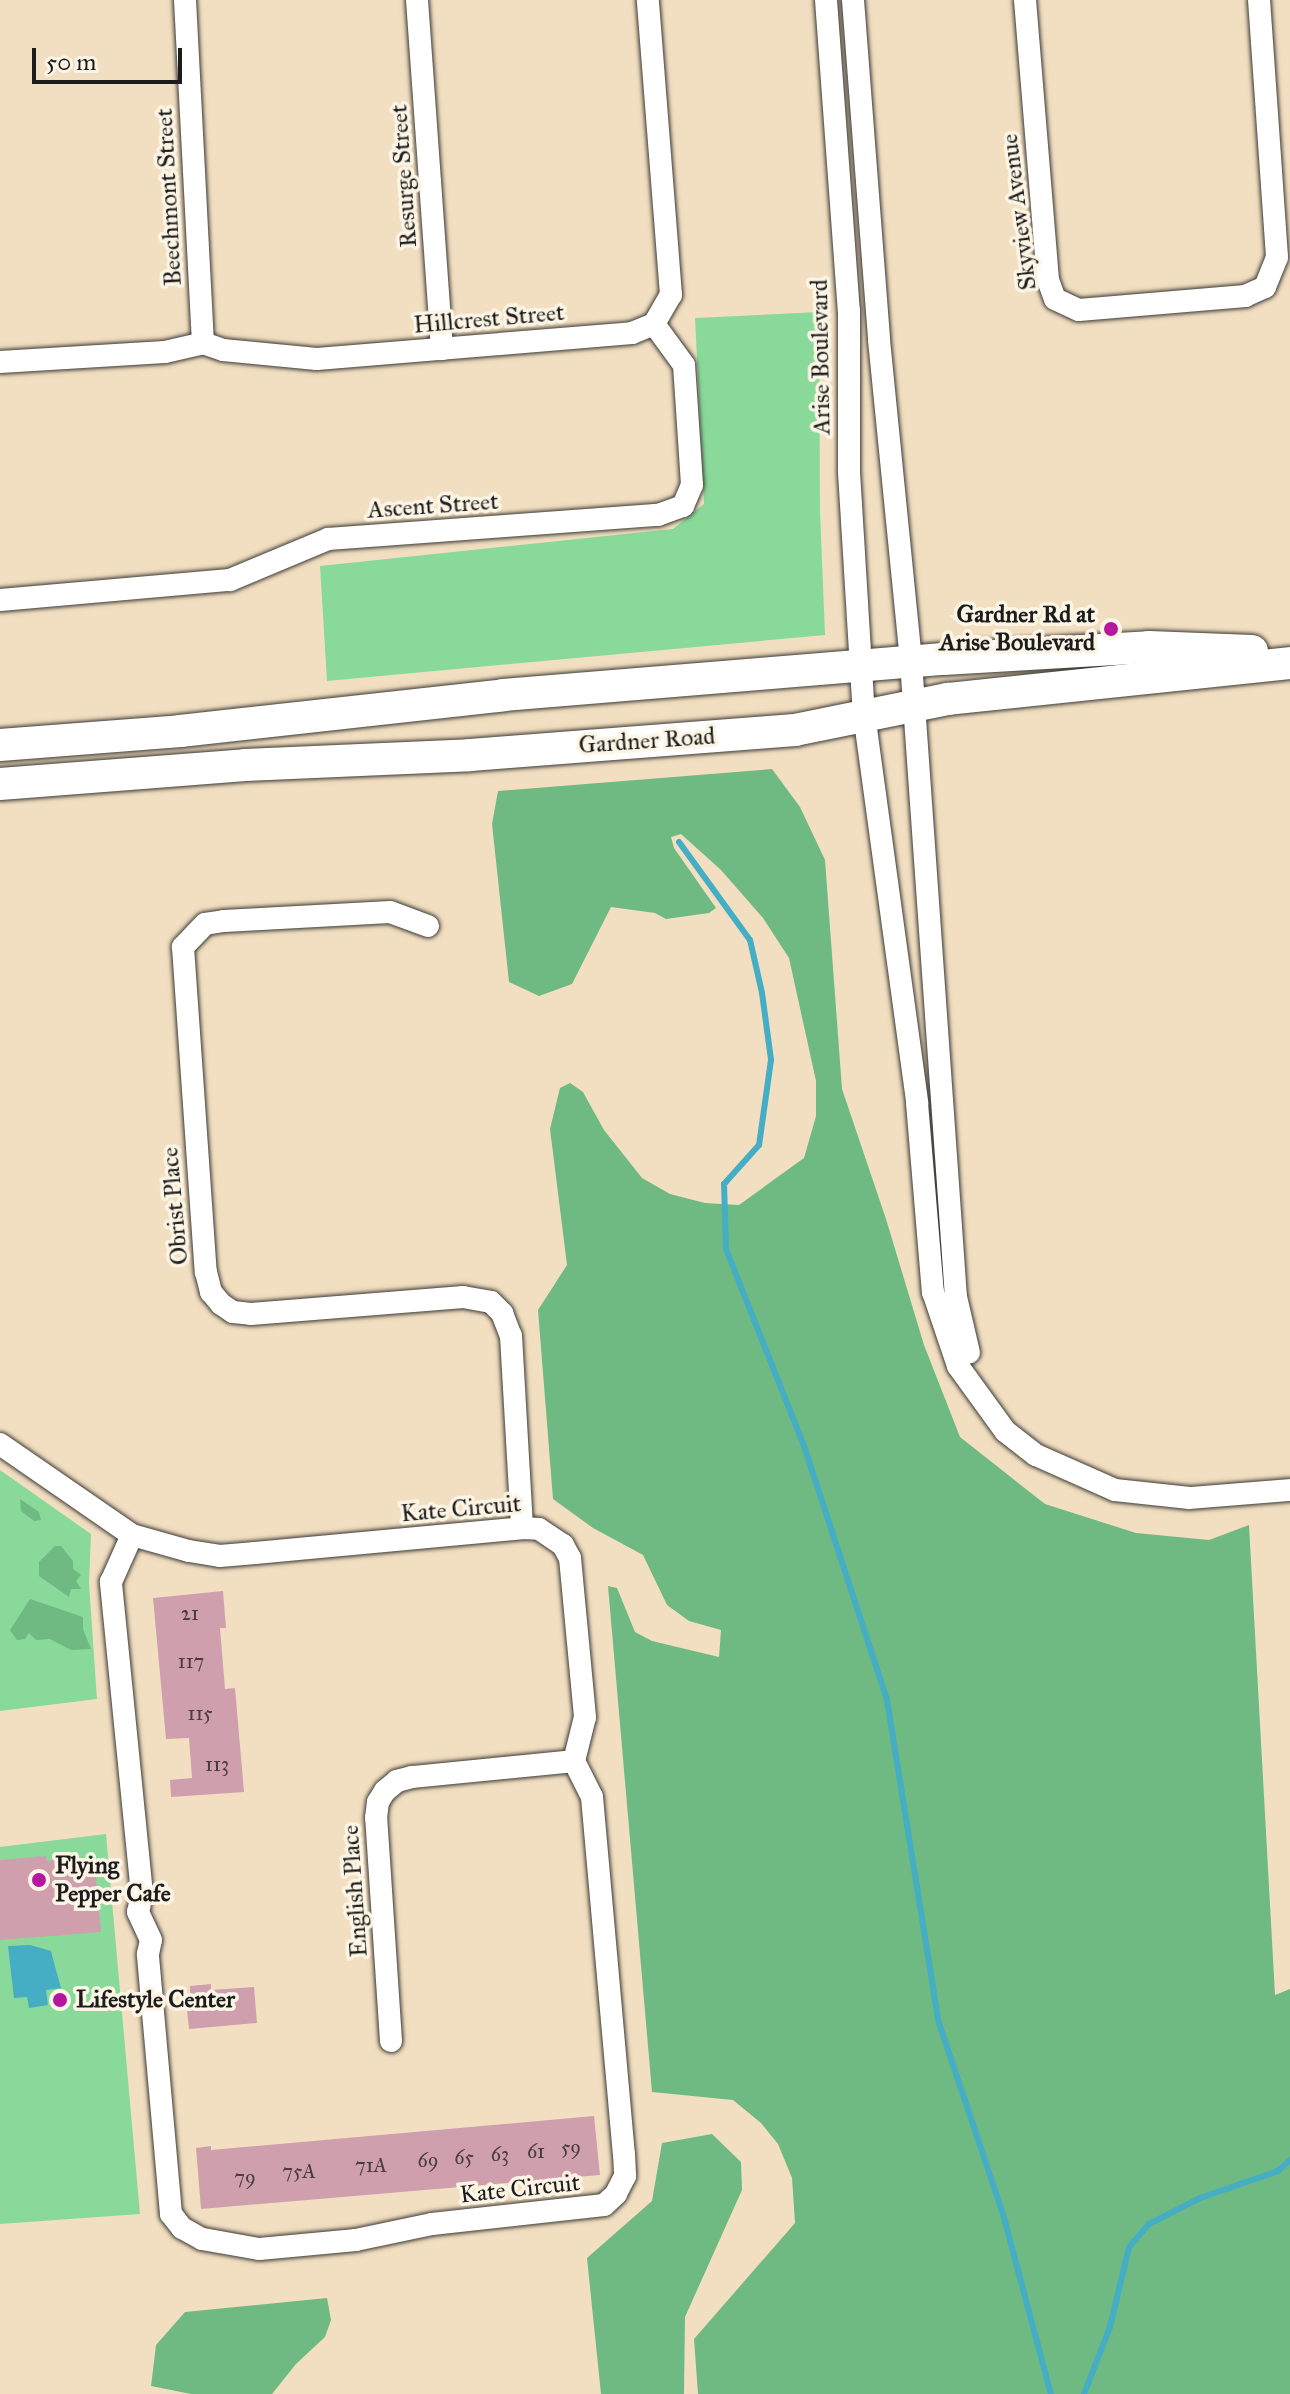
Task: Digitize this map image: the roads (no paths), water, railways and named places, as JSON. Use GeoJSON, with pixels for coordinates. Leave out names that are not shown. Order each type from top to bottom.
{"type":"FeatureCollection","features":[{"type":"Feature","properties":{"kind":"street","name":"Beechmont Street"},"geometry":{"type":"LineString","coordinates":[[185,0],[203,343]]}},
{"type":"Feature","properties":{"kind":"street","name":"Resurge Street"},"geometry":{"type":"LineString","coordinates":[[417,0],[442,349]]}},
{"type":"Feature","properties":{"kind":"street"},"geometry":{"type":"LineString","coordinates":[[648,0],[671,295],[654,324]]}},
{"type":"Feature","properties":{"kind":"street","name":"Arise Boulevard"},"geometry":{"type":"LineString","coordinates":[[826,0],[849,311],[849,472],[860,666],[917,1103],[933,1292],[958,1366],[1005,1431],[1036,1455]]}},
{"type":"Feature","properties":{"kind":"street"},"geometry":{"type":"LineString","coordinates":[[853,0],[879,340],[911,662],[958,1318],[971,1361],[1001,1412],[1036,1455],[1115,1490],[1190,1498],[1280,1491]]}},
{"type":"Feature","properties":{"kind":"street","name":"Skyview Avenue"},"geometry":{"type":"LineString","coordinates":[[1025,0],[1048,280],[1055,299],[1079,310],[1245,296],[1265,287],[1277,257],[1259,0]]}},
{"type":"Feature","properties":{"kind":"street","name":"Hillcrest Street"},"geometry":{"type":"LineString","coordinates":[[0,362],[165,352],[203,343],[223,350],[317,359],[632,333],[654,324]]}},
{"type":"Feature","properties":{"kind":"street","name":"Ascent Street"},"geometry":{"type":"LineString","coordinates":[[0,600],[230,580],[328,539],[658,515],[683,506],[692,485],[684,365],[654,324]]}},
{"type":"Feature","properties":{"kind":"street"},"geometry":{"type":"LineString","coordinates":[[0,745],[180,731],[378,707],[911,662],[1149,647],[1290,653]]}},
{"type":"Feature","properties":{"kind":"street","name":"Gardner Road"},"geometry":{"type":"LineString","coordinates":[[0,784],[245,765],[470,755],[795,730],[913,704],[1290,663]]}},
{"type":"Feature","properties":{"kind":"street"},"geometry":{"type":"LineString","coordinates":[[180,731],[195,742],[228,742],[239,746],[245,765]]}},
{"type":"Feature","properties":{"kind":"street","name":"Obrist Place"},"geometry":{"type":"LineString","coordinates":[[428,926],[390,912],[224,921],[205,924],[183,947],[206,1272],[211,1292],[221,1304],[233,1312],[251,1314],[463,1297],[491,1302],[502,1313],[511,1336],[522,1528]]}},
{"type":"Feature","properties":{"kind":"street"},"geometry":{"type":"LineString","coordinates":[[917,1103],[943,1101]]}},
{"type":"Feature","properties":{"kind":"street","name":"Kate Circuit"},"geometry":{"type":"LineString","coordinates":[[0,1444],[132,1535],[153,1543],[220,1556],[522,1528],[539,1529],[554,1535],[570,1558],[585,1717],[574,1761],[592,1797],[624,2154],[625,2176],[616,2194],[604,2205],[583,2210],[432,2224],[356,2240],[259,2249],[202,2239],[182,2228],[171,2214],[148,1954],[151,1940],[138,1912],[142,1894],[111,1582],[132,1535]]}},
{"type":"Feature","properties":{"kind":"street","name":"English Place"},"geometry":{"type":"LineString","coordinates":[[391,2041],[376,1818],[378,1802],[385,1791],[397,1781],[412,1777],[574,1761]]}},
{"type":"Feature","properties":{"kind":"water"},"geometry":{"type":"Polygon","coordinates":[[[30,1945],[51,1951],[61,1988],[46,1990],[48,2005],[29,2008],[27,1997],[14,1998],[8,1946],[30,1945]]]}},
{"type":"Feature","properties":{"kind":"waterway"},"geometry":{"type":"LineString","coordinates":[[679,842],[750,940],[762,993],[771,1060],[759,1145],[724,1184],[726,1249],[805,1449],[887,1700],[938,2020],[1003,2214],[1051,2394]]}},
{"type":"Feature","properties":{"kind":"waterway"},"geometry":{"type":"LineString","coordinates":[[1084,2394],[1110,2327],[1129,2247],[1149,2224],[1200,2198],[1278,2171],[1290,2160]]}},
{"type":"Feature","properties":{"kind":"place","name":"Gardner Rd at Arise Boulevard"},"geometry":{"type":"Point","coordinates":[1111,629]}},
{"type":"Feature","properties":{"kind":"place","name":"Flying Pepper Cafe"},"geometry":{"type":"Point","coordinates":[39,1880]}},
{"type":"Feature","properties":{"kind":"place","name":"Lifestyle Center"},"geometry":{"type":"Point","coordinates":[60,2000]}}]}
